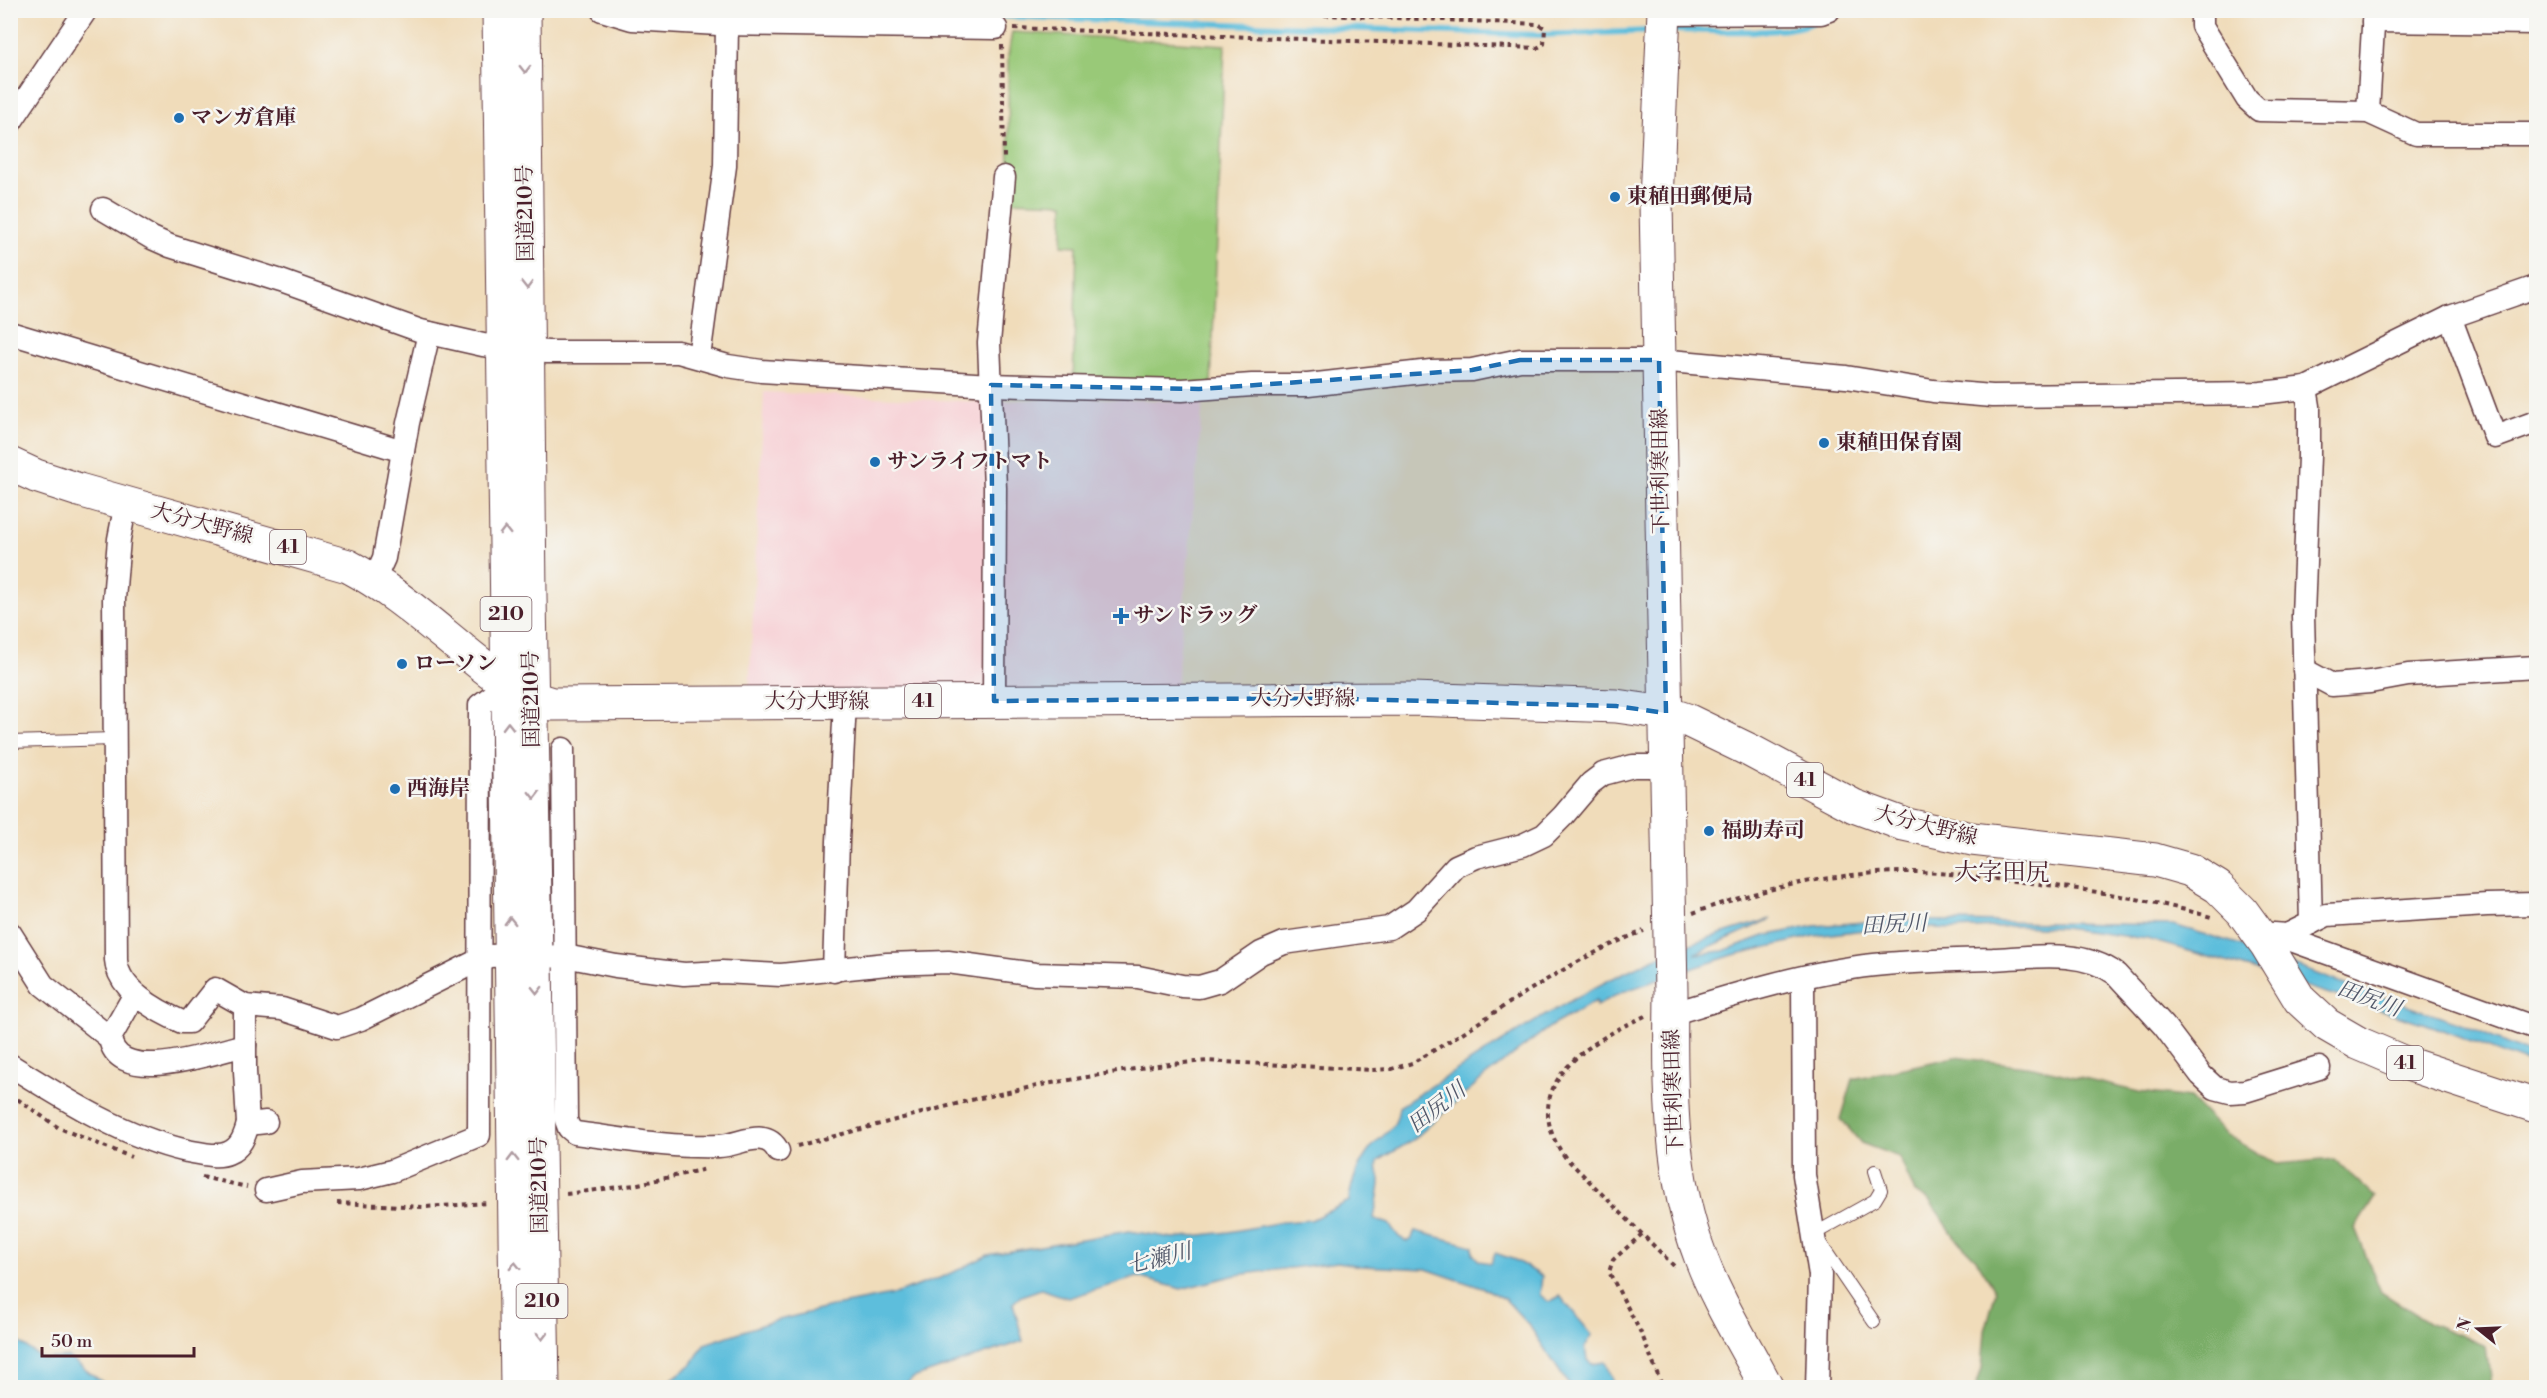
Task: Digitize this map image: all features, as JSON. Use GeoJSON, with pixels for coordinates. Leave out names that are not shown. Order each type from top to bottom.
{"type":"FeatureCollection","features":[{"type":"Feature","properties":{"kind":"main road","name":"国道210号"},"geometry":{"type":"LineString","coordinates":[[499,10],[515,350],[528,1207],[543,1388]]}},
{"type":"Feature","properties":{"kind":"main road","name":"国道210号"},"geometry":{"type":"LineString","coordinates":[[515,350],[524,10]]}},
{"type":"Feature","properties":{"kind":"main road","name":"下世利寒田線"},"geometry":{"type":"LineString","coordinates":[[1664,12],[1656,202],[1669,925],[1664,1007],[1671,1118],[1687,1216],[1701,1257],[1716,1292],[1767,1388]]}},
{"type":"Feature","properties":{"kind":"main road","name":"大分大野線"},"geometry":{"type":"LineString","coordinates":[[11,464],[68,487],[332,559],[348,566],[374,580],[520,692],[552,704],[1412,699],[1616,706],[1666,713],[1687,720],[1751,751],[1854,806],[1903,824],[1972,839],[2155,860],[2190,870],[2226,894],[2268,937],[2292,988],[2300,1000],[2318,1018],[2358,1043],[2416,1067],[2536,1106]]}},
{"type":"Feature","properties":{"kind":"main road","name":"国道210号"},"geometry":{"type":"LineString","coordinates":[[517,1388],[528,1207]]}},
{"type":"Feature","properties":{"kind":"street"},"geometry":{"type":"LineString","coordinates":[[10,123],[86,10]]}},
{"type":"Feature","properties":{"kind":"street"},"geometry":{"type":"LineString","coordinates":[[602,10],[632,19],[728,24],[1001,31]]}},
{"type":"Feature","properties":{"kind":"street"},"geometry":{"type":"LineString","coordinates":[[1664,12],[1821,13],[1829,10]]}},
{"type":"Feature","properties":{"kind":"street"},"geometry":{"type":"LineString","coordinates":[[2202,10],[2202,26],[2247,99],[2259,110],[2368,112],[2416,134],[2536,134]]}},
{"type":"Feature","properties":{"kind":"street"},"geometry":{"type":"LineString","coordinates":[[2368,112],[2374,16],[2536,23]]}},
{"type":"Feature","properties":{"kind":"street"},"geometry":{"type":"LineString","coordinates":[[699,357],[725,166],[728,24]]}},
{"type":"Feature","properties":{"kind":"street"},"geometry":{"type":"LineString","coordinates":[[994,701],[993,621],[996,541],[989,343],[1004,177]]}},
{"type":"Feature","properties":{"kind":"street"},"geometry":{"type":"LineString","coordinates":[[103,209],[170,246],[281,281],[429,333],[515,350],[607,354],[667,351],[699,357],[728,366],[760,371],[991,385],[1199,390],[1252,384],[1308,385],[1431,371],[1472,370],[1520,360],[1659,360],[1827,375],[1913,388],[1992,396],[2212,396],[2306,388],[2450,317],[2536,287]]}},
{"type":"Feature","properties":{"kind":"street"},"geometry":{"type":"LineString","coordinates":[[2450,317],[2495,437],[2536,422]]}},
{"type":"Feature","properties":{"kind":"street"},"geometry":{"type":"LineString","coordinates":[[10,333],[403,451]]}},
{"type":"Feature","properties":{"kind":"street"},"geometry":{"type":"LineString","coordinates":[[374,580],[384,558],[403,451],[429,333]]}},
{"type":"Feature","properties":{"kind":"street"},"geometry":{"type":"LineString","coordinates":[[2306,388],[2309,416],[2303,616],[2311,923]]}},
{"type":"Feature","properties":{"kind":"street"},"geometry":{"type":"LineString","coordinates":[[126,503],[119,539],[114,599],[116,968],[120,977],[135,994],[182,1022],[189,1022],[195,1017],[215,989],[245,1006],[282,1009],[337,1026],[523,957],[675,974],[722,972],[781,975],[887,964],[948,962],[1026,973],[1125,975],[1182,986],[1209,985],[1229,976],[1261,953],[1284,943],[1382,930],[1399,923],[1416,910],[1456,867],[1476,856],[1522,845],[1544,835],[1591,783],[1603,774],[1633,766],[1666,766]]}},
{"type":"Feature","properties":{"kind":"street"},"geometry":{"type":"LineString","coordinates":[[2304,670],[2332,685],[2370,682],[2408,675],[2536,667]]}},
{"type":"Feature","properties":{"kind":"street"},"geometry":{"type":"LineString","coordinates":[[520,692],[480,705],[523,957],[569,1128],[575,1133],[689,1146],[724,1145],[766,1139],[774,1142],[778,1151]]}},
{"type":"Feature","properties":{"kind":"street"},"geometry":{"type":"LineString","coordinates":[[834,970],[845,702]]}},
{"type":"Feature","properties":{"kind":"street"},"geometry":{"type":"LineString","coordinates":[[266,1190],[302,1182],[359,1179],[392,1171],[479,1135],[523,957],[563,749]]}},
{"type":"Feature","properties":{"kind":"street"},"geometry":{"type":"LineString","coordinates":[[2268,937],[2300,930],[2327,915],[2536,904]]}},
{"type":"Feature","properties":{"kind":"street"},"geometry":{"type":"LineString","coordinates":[[10,933],[43,985],[110,1038]]}},
{"type":"Feature","properties":{"kind":"street"},"geometry":{"type":"LineString","coordinates":[[2268,937],[2536,1028]]}},
{"type":"Feature","properties":{"kind":"street"},"geometry":{"type":"LineString","coordinates":[[1664,1007],[1839,970],[1894,963],[2027,957],[2082,958],[2108,968],[2121,979],[2164,1026],[2201,1075],[2215,1088],[2230,1092],[2245,1091],[2319,1068]]}},
{"type":"Feature","properties":{"kind":"street"},"geometry":{"type":"LineString","coordinates":[[1803,979],[1804,1175],[1806,1199],[1820,1275],[1817,1388]]}},
{"type":"Feature","properties":{"kind":"street"},"geometry":{"type":"LineString","coordinates":[[135,994],[110,1038],[111,1045],[118,1055],[141,1065],[168,1063],[245,1045]]}},
{"type":"Feature","properties":{"kind":"street"},"geometry":{"type":"LineString","coordinates":[[10,1065],[95,1116],[136,1136],[204,1154],[228,1153],[240,1144],[257,1123],[245,1045],[245,1006]]}},
{"type":"Feature","properties":{"kind":"lane"},"geometry":{"type":"LineString","coordinates":[[10,742],[114,739]]}},
{"type":"Feature","properties":{"kind":"lane"},"geometry":{"type":"LineString","coordinates":[[1874,1322],[1814,1234],[1875,1200],[1881,1190],[1875,1171]]}},
{"type":"Feature","properties":{"kind":"path"},"geometry":{"type":"LineString","coordinates":[[1004,177],[1001,31],[1537,48],[1544,44],[1545,28],[1538,24],[1207,10]]}},
{"type":"Feature","properties":{"kind":"path"},"geometry":{"type":"LineString","coordinates":[[778,1151],[971,1100],[1046,1084],[1158,1065],[1208,1061],[1371,1070],[1392,1069],[1412,1063],[1608,947],[1733,899],[1794,884],[1866,874],[1918,872],[2073,888],[2159,903],[2221,920]]}},
{"type":"Feature","properties":{"kind":"path"},"geometry":{"type":"LineString","coordinates":[[1664,1007],[1594,1042],[1555,1084],[1547,1107],[1550,1130],[1565,1157],[1678,1271]]}},
{"type":"Feature","properties":{"kind":"path"},"geometry":{"type":"LineString","coordinates":[[10,1094],[59,1128],[132,1158]]}},
{"type":"Feature","properties":{"kind":"path"},"geometry":{"type":"LineString","coordinates":[[332,1203],[425,1207],[528,1207],[708,1168]]}},
{"type":"Feature","properties":{"kind":"path"},"geometry":{"type":"LineString","coordinates":[[198,1176],[266,1190]]}},
{"type":"Feature","properties":{"kind":"path"},"geometry":{"type":"LineString","coordinates":[[1642,1234],[1613,1260],[1609,1272],[1642,1335],[1663,1388]]}},
{"type":"Feature","properties":{"kind":"highlighted area"},"geometry":{"type":"Polygon","coordinates":[[[1520,360],[1659,360],[1666,713],[1616,706],[1314,698],[994,701],[991,385],[1199,389],[1472,370],[1520,360]]]}},
{"type":"Feature","properties":{"kind":"shaded area"},"geometry":{"type":"Polygon","coordinates":[[[764,392],[984,402],[1078,398],[1203,402],[1176,690],[749,692],[764,392]]]}},
{"type":"Feature","properties":{"kind":"green space"},"geometry":{"type":"Polygon","coordinates":[[[1012,32],[1225,45],[1211,385],[1073,383],[1077,246],[1062,245],[1064,203],[1009,201],[1008,56],[1012,32]]]}},
{"type":"Feature","properties":{"kind":"green space"},"geometry":{"type":"Polygon","coordinates":[[[1955,1057],[2033,1067],[2139,1092],[2190,1098],[2225,1134],[2277,1164],[2334,1159],[2375,1197],[2355,1228],[2381,1292],[2430,1323],[2486,1346],[2491,1387],[1976,1387],[1982,1368],[1985,1331],[1996,1291],[1976,1259],[1957,1240],[1930,1201],[1915,1192],[1899,1157],[1861,1143],[1841,1119],[1853,1079],[1955,1057]]]}},
{"type":"Feature","properties":{"kind":"water"},"geometry":{"type":"Polygon","coordinates":[[[1771,919],[1694,954],[1723,951],[1764,936],[1814,926],[1891,920],[2173,925],[2238,944],[2346,985],[2458,1023],[2536,1056],[2536,1066],[2432,1026],[2147,939],[2062,928],[2017,926],[1953,929],[1897,926],[1815,936],[1733,955],[1622,992],[1596,1006],[1596,1001],[1551,1026],[1484,1077],[1413,1140],[1378,1161],[1380,1184],[1374,1219],[1389,1224],[1399,1237],[1406,1241],[1411,1240],[1415,1231],[1473,1246],[1473,1254],[1479,1261],[1491,1263],[1495,1253],[1515,1260],[1542,1276],[1540,1295],[1549,1302],[1560,1296],[1592,1335],[1585,1347],[1587,1360],[1592,1364],[1605,1362],[1615,1387],[1570,1387],[1529,1325],[1505,1299],[1488,1290],[1426,1269],[1361,1266],[1338,1262],[1236,1275],[1181,1289],[1138,1277],[1068,1298],[1041,1289],[1021,1296],[1013,1303],[1023,1341],[913,1378],[902,1387],[660,1388],[692,1364],[704,1344],[767,1323],[892,1295],[948,1275],[988,1255],[1129,1231],[1173,1238],[1311,1220],[1349,1201],[1359,1166],[1371,1148],[1393,1126],[1399,1107],[1524,1028],[1620,975],[1682,947],[1771,919]]]}},
{"type":"Feature","properties":{"kind":"water"},"geometry":{"type":"Polygon","coordinates":[[[10,1336],[43,1359],[68,1357],[109,1387],[11,1387],[10,1336]]]}},
{"type":"Feature","properties":{"kind":"waterway"},"geometry":{"type":"LineString","coordinates":[[827,10],[1539,35],[1653,31]]}},
{"type":"Feature","properties":{"kind":"waterway"},"geometry":{"type":"LineString","coordinates":[[1673,30],[1770,31],[1789,29],[1816,20]]}},
{"type":"Feature","properties":{"kind":"place","name":"マンガ倉庫"},"geometry":{"type":"Point","coordinates":[179,118]}},
{"type":"Feature","properties":{"kind":"place","name":"東稙田郵便局"},"geometry":{"type":"Point","coordinates":[1615,197]}},
{"type":"Feature","properties":{"kind":"place","name":"東稙田保育園"},"geometry":{"type":"Point","coordinates":[1824,443]}},
{"type":"Feature","properties":{"kind":"place","name":"サンライフトマト"},"geometry":{"type":"Point","coordinates":[875,462]}},
{"type":"Feature","properties":{"kind":"place","name":"サンドラッグ"},"geometry":{"type":"Point","coordinates":[1121,616]}},
{"type":"Feature","properties":{"kind":"place","name":"ローソン"},"geometry":{"type":"Point","coordinates":[402,664]}},
{"type":"Feature","properties":{"kind":"place","name":"西海岸"},"geometry":{"type":"Point","coordinates":[395,789]}},
{"type":"Feature","properties":{"kind":"place","name":"福助寿司"},"geometry":{"type":"Point","coordinates":[1709,831]}},
{"type":"Feature","properties":{"kind":"district","name":"大字田尻"},"geometry":{"type":"Point","coordinates":[2002,873]}},
{"type":"Feature","properties":{"kind":"water label","name":"田尻川"},"geometry":{"type":"Point","coordinates":[1894,925]}},
{"type":"Feature","properties":{"kind":"water label","name":"田尻川"},"geometry":{"type":"Point","coordinates":[2369,999]}},
{"type":"Feature","properties":{"kind":"water label","name":"田尻川"},"geometry":{"type":"Point","coordinates":[1437,1108]}},
{"type":"Feature","properties":{"kind":"water label","name":"七瀬川"},"geometry":{"type":"Point","coordinates":[1159,1259]}}]}
